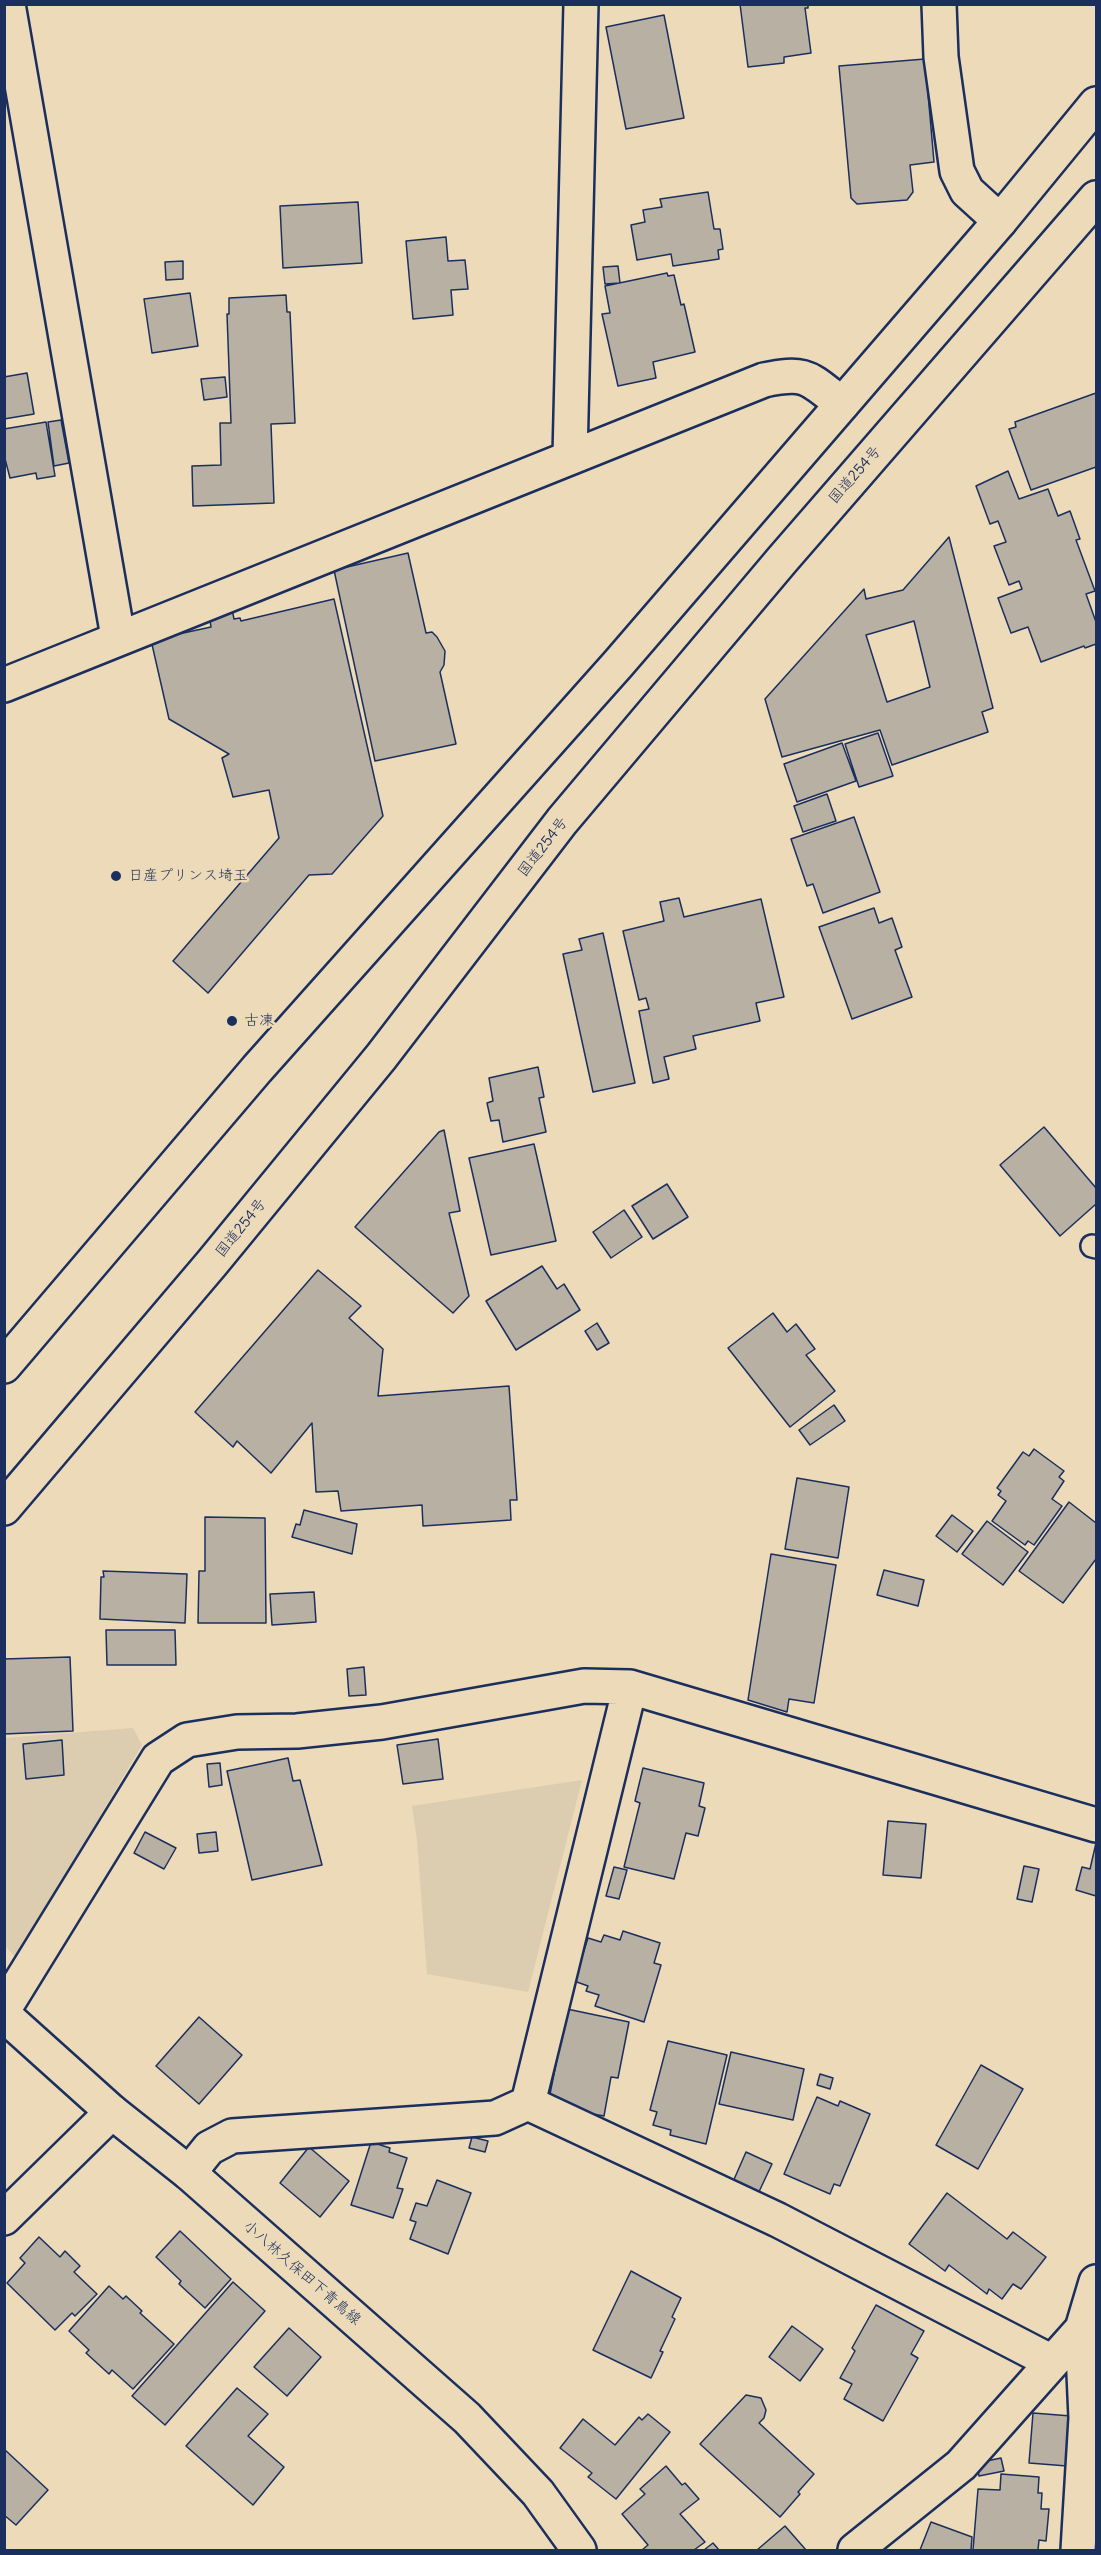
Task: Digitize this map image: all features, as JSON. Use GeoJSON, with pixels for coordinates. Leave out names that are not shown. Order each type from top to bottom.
{"type":"FeatureCollection","features":[{"type":"Feature","properties":{"kind":"main road"},"geometry":{"type":"LineString","coordinates":[[9,4],[117,638]]}},
{"type":"Feature","properties":{"kind":"main road"},"geometry":{"type":"LineString","coordinates":[[570,456],[581,4]]}},
{"type":"Feature","properties":{"kind":"main road"},"geometry":{"type":"LineString","coordinates":[[939,4],[941,57],[957,171],[967,190],[1000,221]]}},
{"type":"Feature","properties":{"kind":"main road"},"geometry":{"type":"LineString","coordinates":[[4,1366],[257,1069],[618,664],[1000,221],[1096,104]]}},
{"type":"Feature","properties":{"kind":"main road","name":"国道254号"},"geometry":{"type":"LineString","coordinates":[[4,1508],[212,1263],[381,1057],[570,812],[789,551],[1096,198]]}},
{"type":"Feature","properties":{"kind":"main road"},"geometry":{"type":"LineString","coordinates":[[4,685],[764,380],[789,375],[807,378],[842,404]]}},
{"type":"Feature","properties":{"kind":"main road"},"geometry":{"type":"LineString","coordinates":[[4,2009],[158,1759],[187,1740],[237,1732],[297,1731],[382,1722],[584,1686],[630,1687],[1096,1825]]}},
{"type":"Feature","properties":{"kind":"main road"},"geometry":{"type":"LineString","coordinates":[[528,2103],[630,1687]]}},
{"type":"Feature","properties":{"kind":"main road","name":"小八林久保田下青鳥線"},"geometry":{"type":"LineString","coordinates":[[4,2015],[112,2112],[189,2173],[467,2418],[538,2493],[579,2550]]}},
{"type":"Feature","properties":{"kind":"main road"},"geometry":{"type":"LineString","coordinates":[[189,2173],[209,2148],[232,2136],[495,2118],[528,2103],[778,2220],[1052,2362]]}},
{"type":"Feature","properties":{"kind":"main road"},"geometry":{"type":"LineString","coordinates":[[4,2218],[112,2112]]}},
{"type":"Feature","properties":{"kind":"main road"},"geometry":{"type":"LineString","coordinates":[[1078,2550],[1086,2418],[1082,2328],[1096,2282]]}},
{"type":"Feature","properties":{"kind":"main road"},"geometry":{"type":"LineString","coordinates":[[855,2550],[961,2465],[1082,2328]]}},
{"type":"Feature","properties":{"kind":"shaded area"},"geometry":{"type":"Polygon","coordinates":[[[133,1728],[142,1745],[16,1958],[5,1946],[4,1738],[133,1728]]]}},
{"type":"Feature","properties":{"kind":"shaded area"},"geometry":{"type":"Polygon","coordinates":[[[582,1780],[528,1992],[427,1974],[417,1840],[412,1806],[582,1780]]]}},
{"type":"Feature","properties":{"kind":"building"},"geometry":{"type":"Polygon","coordinates":[[[740,4],[808,4],[808,8],[805,8],[811,53],[784,57],[784,63],[748,67],[740,4]]]}},
{"type":"Feature","properties":{"kind":"building"},"geometry":{"type":"Polygon","coordinates":[[[664,15],[684,118],[626,129],[606,27],[664,15]]]}},
{"type":"Feature","properties":{"kind":"building"},"geometry":{"type":"Polygon","coordinates":[[[925,59],[934,162],[910,165],[913,192],[907,200],[857,204],[851,198],[839,66],[925,59]]]}},
{"type":"Feature","properties":{"kind":"building"},"geometry":{"type":"Polygon","coordinates":[[[708,192],[714,229],[720,229],[723,249],[718,250],[719,259],[673,266],[671,254],[637,260],[631,225],[645,222],[643,210],[662,207],[660,199],[708,192]]]}},
{"type":"Feature","properties":{"kind":"building"},"geometry":{"type":"Polygon","coordinates":[[[358,202],[362,263],[283,268],[280,206],[358,202]]]}},
{"type":"Feature","properties":{"kind":"building"},"geometry":{"type":"Polygon","coordinates":[[[446,237],[448,261],[465,260],[468,289],[451,290],[453,315],[413,319],[406,241],[446,237]]]}},
{"type":"Feature","properties":{"kind":"building"},"geometry":{"type":"Polygon","coordinates":[[[183,261],[183,279],[166,280],[165,262],[183,261]]]}},
{"type":"Feature","properties":{"kind":"building"},"geometry":{"type":"Polygon","coordinates":[[[618,266],[620,283],[605,284],[603,267],[618,266]]]}},
{"type":"Feature","properties":{"kind":"building"},"geometry":{"type":"Polygon","coordinates":[[[667,273],[668,276],[674,275],[681,305],[684,304],[695,352],[653,362],[656,378],[618,386],[602,314],[610,313],[605,286],[667,273]]]}},
{"type":"Feature","properties":{"kind":"building"},"geometry":{"type":"Polygon","coordinates":[[[190,293],[198,346],[152,353],[144,299],[190,293]]]}},
{"type":"Feature","properties":{"kind":"building"},"geometry":{"type":"Polygon","coordinates":[[[286,295],[287,312],[290,312],[295,423],[271,424],[274,503],[193,506],[192,466],[221,465],[220,423],[231,423],[227,314],[229,314],[229,298],[286,295]]]}},
{"type":"Feature","properties":{"kind":"building"},"geometry":{"type":"Polygon","coordinates":[[[27,373],[34,414],[4,419],[4,377],[27,373]]]}},
{"type":"Feature","properties":{"kind":"building"},"geometry":{"type":"Polygon","coordinates":[[[225,377],[227,397],[204,400],[201,379],[225,377]]]}},
{"type":"Feature","properties":{"kind":"building"},"geometry":{"type":"Polygon","coordinates":[[[1096,393],[1096,467],[1031,490],[1009,429],[1016,427],[1015,422],[1096,393]]]}},
{"type":"Feature","properties":{"kind":"building"},"geometry":{"type":"Polygon","coordinates":[[[61,420],[69,463],[54,466],[48,422],[61,420]]]}},
{"type":"Feature","properties":{"kind":"building"},"geometry":{"type":"Polygon","coordinates":[[[46,422],[55,476],[37,479],[36,473],[10,478],[4,455],[4,429],[46,422]]]}},
{"type":"Feature","properties":{"kind":"building"},"geometry":{"type":"Polygon","coordinates":[[[1008,471],[1019,499],[1048,489],[1058,516],[1070,511],[1080,539],[1076,540],[1095,591],[1086,594],[1096,622],[1096,644],[1085,648],[1084,646],[1041,662],[1028,627],[1011,633],[998,598],[1022,589],[1019,581],[1009,585],[994,546],[1006,542],[998,521],[990,524],[976,486],[1008,471]]]}},
{"type":"Feature","properties":{"kind":"building"},"geometry":{"type":"Polygon","coordinates":[[[949,537],[993,708],[982,712],[988,732],[892,765],[880,730],[782,757],[765,699],[864,589],[866,599],[903,590],[949,537]],[[914,621],[866,635],[887,702],[930,687],[914,621]]]}},
{"type":"Feature","properties":{"kind":"building"},"geometry":{"type":"Polygon","coordinates":[[[408,553],[426,633],[432,632],[445,651],[444,665],[440,672],[456,744],[375,761],[334,570],[408,553]]]}},
{"type":"Feature","properties":{"kind":"building"},"geometry":{"type":"Polygon","coordinates":[[[334,599],[383,816],[332,874],[309,875],[208,993],[173,961],[279,838],[269,790],[233,797],[222,758],[229,754],[169,719],[151,640],[211,627],[209,614],[232,609],[234,619],[240,618],[241,621],[334,599]]]}},
{"type":"Feature","properties":{"kind":"building"},"geometry":{"type":"Polygon","coordinates":[[[878,733],[893,776],[859,787],[845,744],[878,733]]]}},
{"type":"Feature","properties":{"kind":"building"},"geometry":{"type":"Polygon","coordinates":[[[842,743],[856,781],[797,802],[784,764],[842,743]]]}},
{"type":"Feature","properties":{"kind":"building"},"geometry":{"type":"Polygon","coordinates":[[[827,794],[836,821],[803,832],[794,806],[827,794]]]}},
{"type":"Feature","properties":{"kind":"building"},"geometry":{"type":"Polygon","coordinates":[[[854,817],[880,892],[823,913],[813,884],[807,886],[791,839],[854,817]]]}},
{"type":"Feature","properties":{"kind":"building"},"geometry":{"type":"Polygon","coordinates":[[[679,898],[684,917],[761,899],[784,997],[756,1003],[760,1021],[693,1036],[696,1049],[664,1057],[669,1079],[653,1083],[639,1011],[649,1009],[646,998],[639,1000],[623,931],[664,921],[660,902],[679,898]]]}},
{"type":"Feature","properties":{"kind":"building"},"geometry":{"type":"Polygon","coordinates":[[[874,908],[879,923],[892,918],[902,947],[895,950],[912,997],[852,1019],[819,927],[874,908]]]}},
{"type":"Feature","properties":{"kind":"building"},"geometry":{"type":"Polygon","coordinates":[[[603,933],[635,1083],[593,1092],[563,954],[582,950],[579,939],[603,933]]]}},
{"type":"Feature","properties":{"kind":"building"},"geometry":{"type":"Polygon","coordinates":[[[538,1067],[544,1097],[539,1098],[546,1132],[503,1142],[499,1120],[491,1121],[487,1103],[493,1101],[489,1078],[538,1067]]]}},
{"type":"Feature","properties":{"kind":"building"},"geometry":{"type":"Polygon","coordinates":[[[1044,1127],[1096,1188],[1096,1204],[1060,1236],[1000,1165],[1044,1127]]]}},
{"type":"Feature","properties":{"kind":"building"},"geometry":{"type":"Polygon","coordinates":[[[444,1130],[460,1211],[449,1213],[469,1296],[453,1313],[355,1227],[439,1132],[444,1130]]]}},
{"type":"Feature","properties":{"kind":"building"},"geometry":{"type":"Polygon","coordinates":[[[534,1144],[556,1241],[491,1255],[469,1158],[534,1144]]]}},
{"type":"Feature","properties":{"kind":"building"},"geometry":{"type":"Polygon","coordinates":[[[667,1184],[688,1217],[653,1239],[632,1206],[667,1184]]]}},
{"type":"Feature","properties":{"kind":"building"},"geometry":{"type":"Polygon","coordinates":[[[624,1210],[642,1237],[611,1258],[593,1232],[624,1210]]]}},
{"type":"Feature","properties":{"kind":"building"},"geometry":{"type":"Polygon","coordinates":[[[542,1266],[557,1289],[564,1284],[580,1310],[516,1350],[486,1301],[542,1266]]]}},
{"type":"Feature","properties":{"kind":"building"},"geometry":{"type":"Polygon","coordinates":[[[318,1270],[361,1306],[349,1318],[383,1349],[378,1396],[509,1386],[517,1500],[510,1500],[511,1520],[423,1526],[422,1505],[341,1511],[338,1491],[316,1492],[312,1423],[271,1473],[237,1441],[233,1447],[195,1412],[318,1270]]]}},
{"type":"Feature","properties":{"kind":"building"},"geometry":{"type":"Polygon","coordinates":[[[773,1313],[787,1332],[796,1324],[815,1349],[806,1355],[835,1391],[790,1427],[728,1348],[773,1313]]]}},
{"type":"Feature","properties":{"kind":"building"},"geometry":{"type":"Polygon","coordinates":[[[597,1323],[609,1343],[597,1350],[585,1331],[597,1323]]]}},
{"type":"Feature","properties":{"kind":"building"},"geometry":{"type":"Polygon","coordinates":[[[834,1405],[845,1421],[810,1445],[799,1430],[834,1405]]]}},
{"type":"Feature","properties":{"kind":"building"},"geometry":{"type":"Polygon","coordinates":[[[1034,1449],[1064,1471],[1059,1477],[1064,1481],[1052,1499],[1062,1506],[1034,1545],[1028,1541],[1025,1545],[992,1521],[1006,1501],[998,1495],[1001,1491],[997,1488],[1023,1452],[1029,1456],[1034,1449]]]}},
{"type":"Feature","properties":{"kind":"building"},"geometry":{"type":"Polygon","coordinates":[[[797,1478],[849,1487],[838,1558],[785,1549],[797,1478]]]}},
{"type":"Feature","properties":{"kind":"building"},"geometry":{"type":"Polygon","coordinates":[[[1069,1502],[1096,1523],[1096,1559],[1063,1603],[1019,1571],[1069,1502]]]}},
{"type":"Feature","properties":{"kind":"building"},"geometry":{"type":"Polygon","coordinates":[[[304,1510],[357,1524],[352,1554],[292,1537],[296,1524],[300,1525],[304,1510]]]}},
{"type":"Feature","properties":{"kind":"building"},"geometry":{"type":"Polygon","coordinates":[[[952,1515],[973,1531],[957,1552],[936,1536],[952,1515]]]}},
{"type":"Feature","properties":{"kind":"building"},"geometry":{"type":"Polygon","coordinates":[[[205,1517],[265,1518],[266,1623],[198,1623],[199,1571],[205,1571],[205,1517]]]}},
{"type":"Feature","properties":{"kind":"building"},"geometry":{"type":"Polygon","coordinates":[[[987,1521],[1028,1552],[1003,1585],[962,1554],[987,1521]]]}},
{"type":"Feature","properties":{"kind":"building"},"geometry":{"type":"Polygon","coordinates":[[[771,1554],[836,1565],[814,1703],[789,1699],[787,1712],[748,1700],[771,1554]]]}},
{"type":"Feature","properties":{"kind":"building"},"geometry":{"type":"Polygon","coordinates":[[[884,1570],[924,1580],[918,1606],[877,1595],[884,1570]]]}},
{"type":"Feature","properties":{"kind":"building"},"geometry":{"type":"Polygon","coordinates":[[[103,1571],[187,1574],[185,1623],[100,1619],[103,1571]]]}},
{"type":"Feature","properties":{"kind":"building"},"geometry":{"type":"Polygon","coordinates":[[[314,1592],[316,1622],[272,1625],[270,1594],[314,1592]]]}},
{"type":"Feature","properties":{"kind":"building"},"geometry":{"type":"Polygon","coordinates":[[[106,1630],[175,1630],[176,1665],[107,1665],[106,1630]]]}},
{"type":"Feature","properties":{"kind":"building"},"geometry":{"type":"Polygon","coordinates":[[[70,1657],[73,1731],[4,1734],[4,1659],[70,1657]]]}},
{"type":"Feature","properties":{"kind":"building"},"geometry":{"type":"Polygon","coordinates":[[[364,1667],[366,1695],[349,1696],[347,1669],[364,1667]]]}},
{"type":"Feature","properties":{"kind":"building"},"geometry":{"type":"Polygon","coordinates":[[[438,1739],[443,1779],[403,1784],[397,1745],[438,1739]]]}},
{"type":"Feature","properties":{"kind":"building"},"geometry":{"type":"Polygon","coordinates":[[[62,1740],[64,1775],[26,1779],[23,1744],[62,1740]]]}},
{"type":"Feature","properties":{"kind":"building"},"geometry":{"type":"Polygon","coordinates":[[[288,1758],[293,1781],[300,1780],[322,1865],[252,1880],[227,1771],[288,1758]]]}},
{"type":"Feature","properties":{"kind":"building"},"geometry":{"type":"Polygon","coordinates":[[[220,1763],[222,1785],[209,1787],[207,1764],[220,1763]]]}},
{"type":"Feature","properties":{"kind":"building"},"geometry":{"type":"Polygon","coordinates":[[[643,1768],[704,1783],[699,1806],[705,1808],[698,1836],[686,1833],[674,1879],[624,1867],[640,1803],[635,1801],[643,1768]]]}},
{"type":"Feature","properties":{"kind":"building"},"geometry":{"type":"Polygon","coordinates":[[[888,1821],[926,1824],[921,1878],[883,1875],[888,1821]]]}},
{"type":"Feature","properties":{"kind":"building"},"geometry":{"type":"Polygon","coordinates":[[[145,1832],[176,1848],[164,1869],[134,1853],[145,1832]]]}},
{"type":"Feature","properties":{"kind":"building"},"geometry":{"type":"Polygon","coordinates":[[[216,1832],[218,1851],[199,1853],[197,1834],[216,1832]]]}},
{"type":"Feature","properties":{"kind":"building"},"geometry":{"type":"Polygon","coordinates":[[[1096,1843],[1096,1896],[1076,1890],[1082,1867],[1090,1869],[1096,1843]]]}},
{"type":"Feature","properties":{"kind":"building"},"geometry":{"type":"Polygon","coordinates":[[[1024,1866],[1039,1869],[1032,1902],[1017,1899],[1024,1866]]]}},
{"type":"Feature","properties":{"kind":"building"},"geometry":{"type":"Polygon","coordinates":[[[614,1867],[627,1870],[619,1899],[606,1896],[614,1867]]]}},
{"type":"Feature","properties":{"kind":"building"},"geometry":{"type":"Polygon","coordinates":[[[623,1931],[660,1943],[654,1963],[661,1965],[644,2022],[595,2006],[599,1995],[586,1991],[588,1986],[574,1981],[588,1938],[601,1942],[604,1935],[620,1940],[623,1931]]]}},
{"type":"Feature","properties":{"kind":"building"},"geometry":{"type":"Polygon","coordinates":[[[567,2009],[629,2022],[618,2078],[611,2077],[604,2116],[565,2109],[566,2103],[549,2099],[567,2009]]]}},
{"type":"Feature","properties":{"kind":"building"},"geometry":{"type":"Polygon","coordinates":[[[199,2017],[242,2055],[199,2104],[156,2066],[199,2017]]]}},
{"type":"Feature","properties":{"kind":"building"},"geometry":{"type":"Polygon","coordinates":[[[668,2041],[727,2055],[706,2144],[670,2135],[671,2130],[653,2125],[657,2112],[650,2110],[668,2041]]]}},
{"type":"Feature","properties":{"kind":"building"},"geometry":{"type":"Polygon","coordinates":[[[731,2052],[804,2069],[793,2120],[719,2104],[731,2052]]]}},
{"type":"Feature","properties":{"kind":"building"},"geometry":{"type":"Polygon","coordinates":[[[981,2065],[1023,2089],[978,2169],[936,2145],[981,2065]]]}},
{"type":"Feature","properties":{"kind":"building"},"geometry":{"type":"Polygon","coordinates":[[[820,2074],[833,2078],[830,2089],[817,2085],[820,2074]]]}},
{"type":"Feature","properties":{"kind":"building"},"geometry":{"type":"Polygon","coordinates":[[[817,2097],[838,2106],[840,2101],[870,2114],[840,2186],[834,2184],[830,2194],[784,2174],[817,2097]]]}},
{"type":"Feature","properties":{"kind":"building"},"geometry":{"type":"Polygon","coordinates":[[[472,2137],[488,2141],[485,2152],[469,2148],[472,2137]]]}},
{"type":"Feature","properties":{"kind":"building"},"geometry":{"type":"Polygon","coordinates":[[[371,2142],[390,2148],[389,2152],[407,2158],[397,2188],[403,2189],[393,2218],[351,2205],[371,2142]]]}},
{"type":"Feature","properties":{"kind":"building"},"geometry":{"type":"Polygon","coordinates":[[[309,2147],[349,2181],[320,2217],[280,2183],[309,2147]]]}},
{"type":"Feature","properties":{"kind":"building"},"geometry":{"type":"Polygon","coordinates":[[[746,2152],[772,2164],[757,2196],[732,2184],[746,2152]]]}},
{"type":"Feature","properties":{"kind":"building"},"geometry":{"type":"Polygon","coordinates":[[[437,2180],[471,2193],[448,2254],[410,2239],[416,2222],[410,2220],[416,2203],[427,2206],[437,2180]]]}},
{"type":"Feature","properties":{"kind":"building"},"geometry":{"type":"Polygon","coordinates":[[[947,2193],[1007,2239],[1013,2232],[1046,2257],[1021,2289],[1013,2284],[1002,2299],[989,2289],[987,2294],[949,2265],[945,2271],[909,2244],[947,2193]]]}},
{"type":"Feature","properties":{"kind":"building"},"geometry":{"type":"Polygon","coordinates":[[[180,2231],[231,2279],[205,2308],[179,2284],[181,2281],[156,2257],[180,2231]]]}},
{"type":"Feature","properties":{"kind":"building"},"geometry":{"type":"Polygon","coordinates":[[[39,2237],[60,2257],[65,2251],[80,2266],[74,2272],[97,2294],[75,2316],[72,2313],[55,2330],[7,2283],[25,2263],[20,2258],[39,2237]]]}},
{"type":"Feature","properties":{"kind":"building"},"geometry":{"type":"Polygon","coordinates":[[[631,2271],[681,2298],[672,2317],[675,2319],[660,2351],[663,2352],[651,2378],[593,2350],[631,2271]]]}},
{"type":"Feature","properties":{"kind":"building"},"geometry":{"type":"Polygon","coordinates":[[[233,2282],[265,2311],[165,2425],[132,2396],[233,2282]]]}},
{"type":"Feature","properties":{"kind":"building"},"geometry":{"type":"Polygon","coordinates":[[[109,2286],[123,2299],[126,2296],[142,2311],[140,2313],[174,2344],[133,2389],[112,2370],[109,2374],[86,2353],[89,2350],[69,2331],[109,2286]]]}},
{"type":"Feature","properties":{"kind":"building"},"geometry":{"type":"Polygon","coordinates":[[[876,2305],[924,2331],[911,2354],[918,2358],[883,2421],[844,2399],[852,2384],[840,2378],[855,2351],[852,2348],[876,2305]]]}},
{"type":"Feature","properties":{"kind":"building"},"geometry":{"type":"Polygon","coordinates":[[[792,2326],[823,2349],[800,2381],[769,2357],[792,2326]]]}},
{"type":"Feature","properties":{"kind":"building"},"geometry":{"type":"Polygon","coordinates":[[[289,2328],[321,2357],[287,2396],[254,2367],[289,2328]]]}},
{"type":"Feature","properties":{"kind":"building"},"geometry":{"type":"Polygon","coordinates":[[[237,2388],[268,2414],[248,2436],[284,2467],[253,2505],[186,2446],[237,2388]]]}},
{"type":"Feature","properties":{"kind":"building"},"geometry":{"type":"Polygon","coordinates":[[[746,2395],[761,2398],[766,2410],[764,2418],[759,2423],[814,2474],[780,2517],[700,2444],[746,2395]]]}},
{"type":"Feature","properties":{"kind":"building"},"geometry":{"type":"Polygon","coordinates":[[[1033,2413],[1071,2416],[1067,2466],[1029,2463],[1033,2413]]]}},
{"type":"Feature","properties":{"kind":"building"},"geometry":{"type":"Polygon","coordinates":[[[648,2414],[670,2432],[616,2499],[588,2477],[592,2473],[560,2448],[583,2419],[615,2445],[639,2417],[642,2420],[648,2414]]]}},
{"type":"Feature","properties":{"kind":"building"},"geometry":{"type":"Polygon","coordinates":[[[4,2449],[48,2490],[16,2525],[4,2515],[4,2449]]]}},
{"type":"Feature","properties":{"kind":"building"},"geometry":{"type":"Polygon","coordinates":[[[1001,2458],[1004,2471],[979,2476],[977,2463],[1001,2458]]]}},
{"type":"Feature","properties":{"kind":"building"},"geometry":{"type":"Polygon","coordinates":[[[666,2466],[682,2485],[685,2483],[699,2499],[680,2514],[705,2542],[694,2550],[642,2550],[648,2545],[622,2514],[645,2494],[640,2489],[666,2466]]]}},
{"type":"Feature","properties":{"kind":"building"},"geometry":{"type":"Polygon","coordinates":[[[1001,2474],[1039,2477],[1038,2493],[1042,2493],[1041,2509],[1049,2509],[1046,2541],[1039,2540],[1038,2550],[973,2550],[978,2489],[1000,2490],[1001,2474]]]}},
{"type":"Feature","properties":{"kind":"building"},"geometry":{"type":"Polygon","coordinates":[[[931,2522],[972,2537],[971,2550],[920,2550],[931,2522]]]}},
{"type":"Feature","properties":{"kind":"building"},"geometry":{"type":"Polygon","coordinates":[[[785,2526],[806,2550],[757,2550],[785,2526]]]}},
{"type":"Feature","properties":{"kind":"building"},"geometry":{"type":"Polygon","coordinates":[[[713,2543],[719,2550],[704,2550],[713,2543]]]}},
{"type":"Feature","properties":{"kind":"place","name":"日産プリンス埼玉"},"geometry":{"type":"Point","coordinates":[116,876]}},
{"type":"Feature","properties":{"kind":"place","name":"古凍"},"geometry":{"type":"Point","coordinates":[232,1021]}}]}
